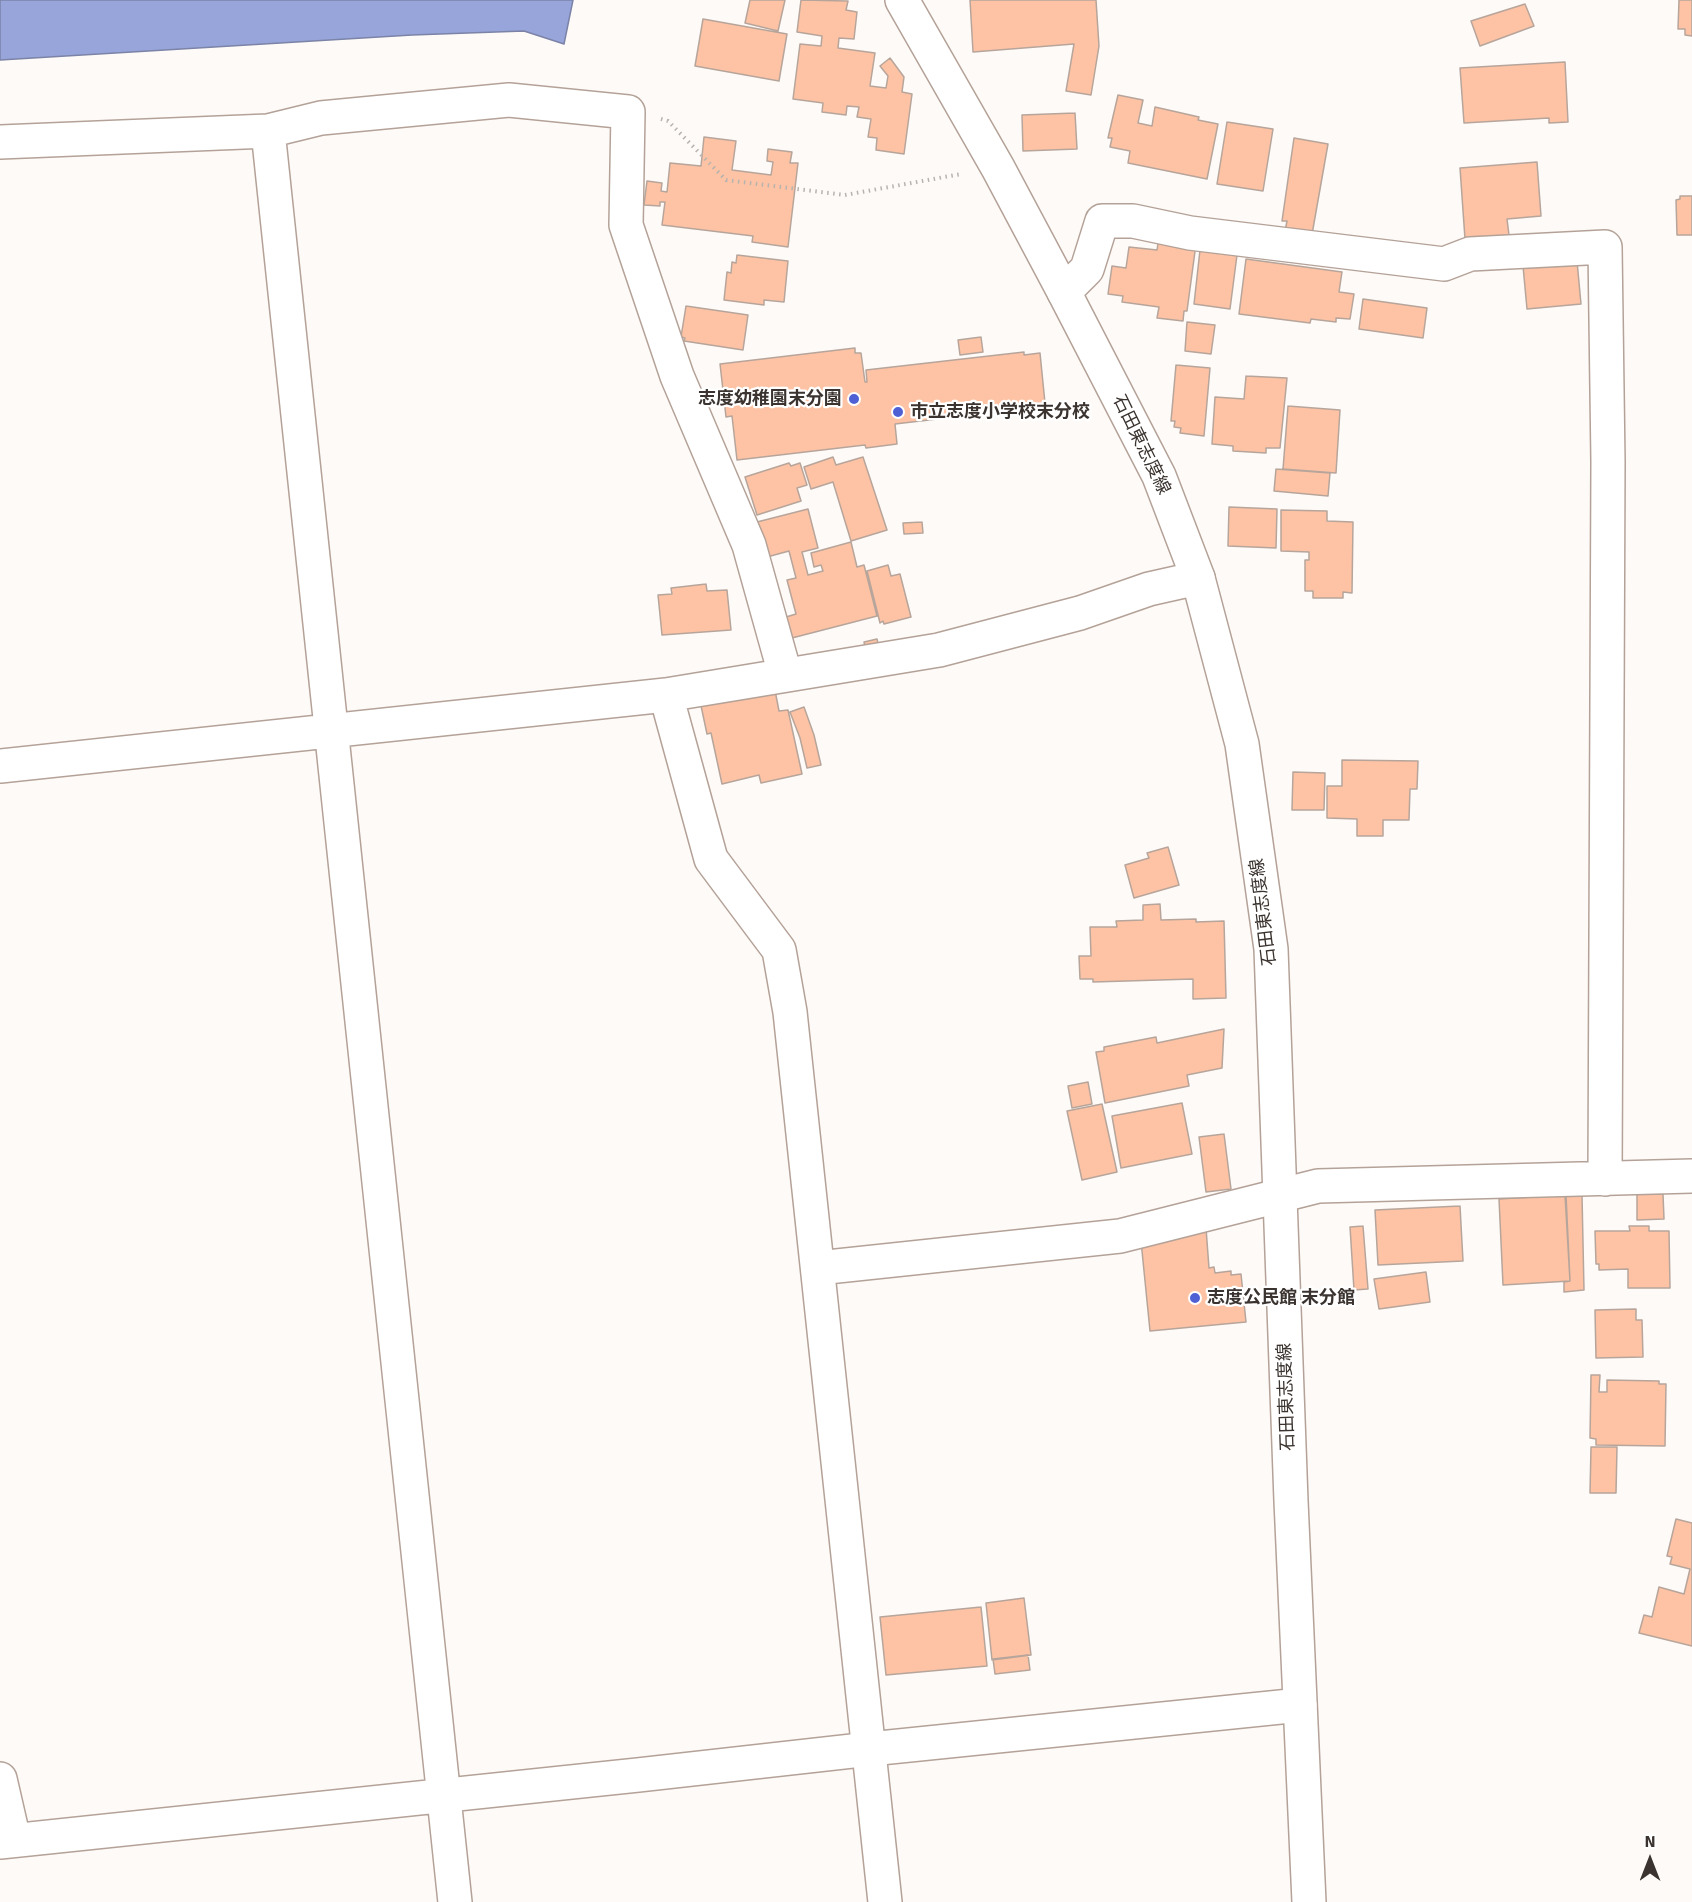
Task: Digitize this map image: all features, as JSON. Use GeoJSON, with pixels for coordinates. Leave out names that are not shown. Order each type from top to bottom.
{"type":"FeatureCollection","features":[{"type":"Feature","properties":{"kind":"street","name":"石田東志度線"},"geometry":{"type":"LineString","coordinates":[[902,0],[998,168],[1159,476],[1198,578],[1242,744],[1271,949],[1309,1902]]}},
{"type":"Feature","properties":{"kind":"street"},"geometry":{"type":"LineString","coordinates":[[0,142],[268,131],[321,118],[509,100],[628,112],[626,225],[677,376],[749,545],[785,674]]}},
{"type":"Feature","properties":{"kind":"street"},"geometry":{"type":"LineString","coordinates":[[268,131],[455,1902]]}},
{"type":"Feature","properties":{"kind":"street"},"geometry":{"type":"LineString","coordinates":[[1064,292],[1087,269],[1102,221],[1133,221],[1190,233],[1444,264],[1470,254],[1605,247],[1608,462],[1605,1179]]}},
{"type":"Feature","properties":{"kind":"street"},"geometry":{"type":"LineString","coordinates":[[0,766],[666,695],[939,650],[1080,613],[1149,588],[1198,578]]}},
{"type":"Feature","properties":{"kind":"street"},"geometry":{"type":"LineString","coordinates":[[666,695],[711,859],[779,950],[790,1011],[885,1902]]}},
{"type":"Feature","properties":{"kind":"street"},"geometry":{"type":"LineString","coordinates":[[818,1268],[1120,1236],[1318,1186],[1692,1176]]}},
{"type":"Feature","properties":{"kind":"street"},"geometry":{"type":"LineString","coordinates":[[0,1779],[7,1841],[53,1838],[870,1749],[1300,1705]]}},
{"type":"Feature","properties":{"kind":"path"},"geometry":{"type":"LineString","coordinates":[[628,112],[668,121],[726,180],[845,195],[998,168]]}},
{"type":"Feature","properties":{"kind":"water"},"geometry":{"type":"Polygon","coordinates":[[[0,0],[573,0],[564,44],[524,31],[412,35],[0,60],[0,0]]]}},
{"type":"Feature","properties":{"kind":"building"},"geometry":{"type":"Polygon","coordinates":[[[750,0],[785,0],[778,31],[745,23],[750,0]]]}},
{"type":"Feature","properties":{"kind":"building"},"geometry":{"type":"Polygon","coordinates":[[[801,0],[848,1],[846,10],[857,12],[854,39],[839,38],[838,48],[875,53],[870,86],[886,88],[888,76],[880,66],[890,58],[904,77],[902,92],[912,94],[904,154],[876,150],[877,138],[868,137],[871,119],[857,117],[859,107],[847,106],[846,115],[822,112],[823,103],[793,99],[800,44],[821,46],[822,36],[797,32],[801,0]]]}},
{"type":"Feature","properties":{"kind":"building"},"geometry":{"type":"Polygon","coordinates":[[[970,0],[1096,0],[1099,46],[1091,95],[1066,91],[1074,44],[973,52],[970,0]]]}},
{"type":"Feature","properties":{"kind":"building"},"geometry":{"type":"Polygon","coordinates":[[[1679,0],[1692,0],[1692,36],[1685,35],[1685,29],[1678,29],[1679,0]]]}},
{"type":"Feature","properties":{"kind":"building"},"geometry":{"type":"Polygon","coordinates":[[[1525,4],[1534,26],[1480,46],[1471,21],[1525,4]]]}},
{"type":"Feature","properties":{"kind":"building"},"geometry":{"type":"Polygon","coordinates":[[[703,19],[787,34],[779,81],[695,66],[703,19]]]}},
{"type":"Feature","properties":{"kind":"building"},"geometry":{"type":"Polygon","coordinates":[[[1565,62],[1568,122],[1549,123],[1549,118],[1464,123],[1460,68],[1565,62]]]}},
{"type":"Feature","properties":{"kind":"building"},"geometry":{"type":"Polygon","coordinates":[[[1118,95],[1143,100],[1138,123],[1152,126],[1155,107],[1199,117],[1198,120],[1218,124],[1207,179],[1128,163],[1130,151],[1110,147],[1112,138],[1108,138],[1118,95]]]}},
{"type":"Feature","properties":{"kind":"building"},"geometry":{"type":"Polygon","coordinates":[[[1075,113],[1077,149],[1023,151],[1022,115],[1075,113]]]}},
{"type":"Feature","properties":{"kind":"building"},"geometry":{"type":"Polygon","coordinates":[[[1227,122],[1273,129],[1263,191],[1217,184],[1227,122]]]}},
{"type":"Feature","properties":{"kind":"building"},"geometry":{"type":"Polygon","coordinates":[[[704,137],[736,141],[732,170],[771,175],[773,162],[767,161],[768,149],[792,152],[790,163],[798,163],[788,247],[752,242],[753,236],[662,225],[665,202],[660,202],[660,206],[644,205],[647,181],[662,183],[661,191],[667,192],[670,163],[701,166],[704,137]]]}},
{"type":"Feature","properties":{"kind":"building"},"geometry":{"type":"Polygon","coordinates":[[[1294,138],[1328,144],[1311,240],[1284,236],[1287,221],[1282,221],[1294,138]]]}},
{"type":"Feature","properties":{"kind":"building"},"geometry":{"type":"Polygon","coordinates":[[[1537,162],[1541,216],[1507,219],[1509,235],[1465,239],[1460,168],[1537,162]]]}},
{"type":"Feature","properties":{"kind":"building"},"geometry":{"type":"Polygon","coordinates":[[[1680,196],[1692,196],[1692,235],[1677,235],[1676,200],[1680,199],[1680,196]]]}},
{"type":"Feature","properties":{"kind":"building"},"geometry":{"type":"Polygon","coordinates":[[[1159,237],[1196,244],[1187,311],[1184,311],[1183,321],[1157,318],[1159,307],[1122,302],[1123,296],[1108,294],[1112,266],[1126,268],[1129,247],[1157,250],[1159,237]]]}},
{"type":"Feature","properties":{"kind":"building"},"geometry":{"type":"Polygon","coordinates":[[[1200,250],[1237,255],[1230,309],[1194,304],[1200,250]]]}},
{"type":"Feature","properties":{"kind":"building"},"geometry":{"type":"Polygon","coordinates":[[[737,255],[788,261],[784,302],[764,300],[764,305],[724,300],[727,272],[731,273],[732,262],[736,263],[737,255]]]}},
{"type":"Feature","properties":{"kind":"building"},"geometry":{"type":"Polygon","coordinates":[[[1246,259],[1342,272],[1339,292],[1354,294],[1350,319],[1336,318],[1336,322],[1311,319],[1310,323],[1239,314],[1246,259]]]}},
{"type":"Feature","properties":{"kind":"building"},"geometry":{"type":"Polygon","coordinates":[[[1577,261],[1581,304],[1527,309],[1523,266],[1577,261]]]}},
{"type":"Feature","properties":{"kind":"building"},"geometry":{"type":"Polygon","coordinates":[[[1363,299],[1427,308],[1423,338],[1359,329],[1363,299]]]}},
{"type":"Feature","properties":{"kind":"building"},"geometry":{"type":"Polygon","coordinates":[[[686,306],[748,315],[743,350],[684,341],[685,338],[681,337],[686,306]]]}},
{"type":"Feature","properties":{"kind":"building"},"geometry":{"type":"Polygon","coordinates":[[[1187,322],[1215,325],[1211,354],[1185,351],[1187,322]]]}},
{"type":"Feature","properties":{"kind":"building"},"geometry":{"type":"Polygon","coordinates":[[[981,337],[983,352],[960,355],[958,340],[981,337]]]}},
{"type":"Feature","properties":{"kind":"building"},"geometry":{"type":"Polygon","coordinates":[[[855,348],[855,353],[861,353],[865,382],[867,382],[866,370],[1024,352],[1024,355],[1040,353],[1045,403],[1031,405],[1032,408],[895,424],[897,444],[866,448],[865,445],[737,460],[732,416],[726,417],[720,364],[855,348]]]}},
{"type":"Feature","properties":{"kind":"building"},"geometry":{"type":"Polygon","coordinates":[[[1176,365],[1210,368],[1204,436],[1180,433],[1181,428],[1174,427],[1175,421],[1171,421],[1176,365]]]}},
{"type":"Feature","properties":{"kind":"building"},"geometry":{"type":"Polygon","coordinates":[[[1246,376],[1287,378],[1280,448],[1266,448],[1266,453],[1233,451],[1233,446],[1212,444],[1215,397],[1244,399],[1246,376]]]}},
{"type":"Feature","properties":{"kind":"building"},"geometry":{"type":"Polygon","coordinates":[[[1288,406],[1340,410],[1336,473],[1283,469],[1288,406]]]}},
{"type":"Feature","properties":{"kind":"building"},"geometry":{"type":"Polygon","coordinates":[[[833,457],[836,465],[863,457],[887,530],[851,541],[833,482],[811,489],[804,467],[833,457]]]}},
{"type":"Feature","properties":{"kind":"building"},"geometry":{"type":"Polygon","coordinates":[[[789,463],[791,466],[800,463],[807,485],[797,488],[801,501],[757,515],[745,477],[789,463]]]}},
{"type":"Feature","properties":{"kind":"building"},"geometry":{"type":"Polygon","coordinates":[[[1276,469],[1330,473],[1328,496],[1274,491],[1276,469]]]}},
{"type":"Feature","properties":{"kind":"building"},"geometry":{"type":"Polygon","coordinates":[[[1229,507],[1277,509],[1276,548],[1228,546],[1229,507]]]}},
{"type":"Feature","properties":{"kind":"building"},"geometry":{"type":"Polygon","coordinates":[[[808,509],[818,548],[802,552],[808,575],[823,571],[821,565],[814,567],[811,553],[851,542],[857,567],[864,565],[877,616],[792,638],[786,617],[796,614],[787,580],[796,578],[789,551],[767,557],[757,522],[808,509]]]}},
{"type":"Feature","properties":{"kind":"building"},"geometry":{"type":"Polygon","coordinates":[[[1281,510],[1327,511],[1327,521],[1353,522],[1352,593],[1343,592],[1343,598],[1313,598],[1313,591],[1305,591],[1305,560],[1309,560],[1309,552],[1281,551],[1281,510]]]}},
{"type":"Feature","properties":{"kind":"building"},"geometry":{"type":"Polygon","coordinates":[[[922,522],[923,533],[904,534],[903,523],[922,522]]]}},
{"type":"Feature","properties":{"kind":"building"},"geometry":{"type":"Polygon","coordinates":[[[888,565],[891,576],[900,574],[911,617],[884,624],[883,621],[880,623],[867,571],[888,565]]]}},
{"type":"Feature","properties":{"kind":"building"},"geometry":{"type":"Polygon","coordinates":[[[706,584],[707,591],[727,590],[731,630],[662,635],[658,595],[672,594],[671,588],[706,584]]]}},
{"type":"Feature","properties":{"kind":"building"},"geometry":{"type":"Polygon","coordinates":[[[877,639],[879,648],[866,651],[864,642],[877,639]]]}},
{"type":"Feature","properties":{"kind":"building"},"geometry":{"type":"Polygon","coordinates":[[[774,685],[779,711],[788,710],[802,774],[761,783],[759,775],[722,784],[711,733],[707,734],[700,701],[774,685]]]}},
{"type":"Feature","properties":{"kind":"building"},"geometry":{"type":"Polygon","coordinates":[[[804,707],[821,765],[807,768],[800,738],[790,712],[804,707]]]}},
{"type":"Feature","properties":{"kind":"building"},"geometry":{"type":"Polygon","coordinates":[[[1342,760],[1418,761],[1417,789],[1410,789],[1409,820],[1383,820],[1383,836],[1357,836],[1357,819],[1327,818],[1327,786],[1342,786],[1342,760]]]}},
{"type":"Feature","properties":{"kind":"building"},"geometry":{"type":"Polygon","coordinates":[[[1293,772],[1325,773],[1324,810],[1292,810],[1293,772]]]}},
{"type":"Feature","properties":{"kind":"building"},"geometry":{"type":"Polygon","coordinates":[[[1168,847],[1179,885],[1134,898],[1125,865],[1149,858],[1147,853],[1168,847]]]}},
{"type":"Feature","properties":{"kind":"building"},"geometry":{"type":"Polygon","coordinates":[[[1160,904],[1161,920],[1224,921],[1226,998],[1193,999],[1193,979],[1093,982],[1093,979],[1080,979],[1079,956],[1091,956],[1090,927],[1117,927],[1116,921],[1143,920],[1143,905],[1160,904]]]}},
{"type":"Feature","properties":{"kind":"building"},"geometry":{"type":"Polygon","coordinates":[[[1224,1029],[1222,1068],[1187,1075],[1189,1086],[1105,1103],[1096,1052],[1104,1051],[1104,1047],[1156,1037],[1157,1043],[1224,1029]]]}},
{"type":"Feature","properties":{"kind":"building"},"geometry":{"type":"Polygon","coordinates":[[[1088,1082],[1092,1104],[1072,1108],[1068,1086],[1088,1082]]]}},
{"type":"Feature","properties":{"kind":"building"},"geometry":{"type":"Polygon","coordinates":[[[1182,1103],[1192,1154],[1121,1168],[1112,1116],[1182,1103]]]}},
{"type":"Feature","properties":{"kind":"building"},"geometry":{"type":"Polygon","coordinates":[[[1102,1104],[1117,1172],[1082,1180],[1067,1111],[1102,1104]]]}},
{"type":"Feature","properties":{"kind":"building"},"geometry":{"type":"Polygon","coordinates":[[[1224,1134],[1231,1189],[1206,1192],[1199,1137],[1224,1134]]]}},
{"type":"Feature","properties":{"kind":"building"},"geometry":{"type":"Polygon","coordinates":[[[1637,1194],[1663,1194],[1664,1219],[1637,1220],[1637,1194]]]}},
{"type":"Feature","properties":{"kind":"building"},"geometry":{"type":"Polygon","coordinates":[[[1565,1195],[1570,1281],[1503,1285],[1499,1199],[1565,1195]]]}},
{"type":"Feature","properties":{"kind":"building"},"geometry":{"type":"Polygon","coordinates":[[[1566,1195],[1582,1195],[1584,1290],[1564,1292],[1564,1282],[1570,1281],[1566,1195]]]}},
{"type":"Feature","properties":{"kind":"building"},"geometry":{"type":"Polygon","coordinates":[[[1460,1206],[1463,1261],[1378,1265],[1375,1210],[1460,1206]]]}},
{"type":"Feature","properties":{"kind":"building"},"geometry":{"type":"Polygon","coordinates":[[[1363,1226],[1368,1289],[1354,1290],[1350,1227],[1363,1226]]]}},
{"type":"Feature","properties":{"kind":"building"},"geometry":{"type":"Polygon","coordinates":[[[1629,1226],[1649,1226],[1649,1231],[1669,1231],[1670,1288],[1628,1288],[1628,1269],[1599,1270],[1599,1264],[1596,1264],[1595,1231],[1630,1231],[1629,1226]]]}},
{"type":"Feature","properties":{"kind":"building","name":"志度公民館 末分館"},"geometry":{"type":"Polygon","coordinates":[[[1206,1228],[1209,1268],[1214,1267],[1215,1273],[1231,1271],[1231,1275],[1241,1274],[1246,1322],[1150,1331],[1141,1241],[1185,1237],[1184,1230],[1206,1228]]]}},
{"type":"Feature","properties":{"kind":"building"},"geometry":{"type":"Polygon","coordinates":[[[1426,1272],[1430,1302],[1379,1309],[1374,1279],[1426,1272]]]}},
{"type":"Feature","properties":{"kind":"building"},"geometry":{"type":"Polygon","coordinates":[[[1636,1309],[1636,1320],[1642,1320],[1643,1357],[1596,1358],[1595,1310],[1636,1309]]]}},
{"type":"Feature","properties":{"kind":"building"},"geometry":{"type":"Polygon","coordinates":[[[1591,1375],[1600,1375],[1599,1392],[1607,1392],[1607,1380],[1659,1381],[1659,1384],[1666,1384],[1665,1446],[1596,1445],[1596,1439],[1590,1438],[1591,1375]]]}},
{"type":"Feature","properties":{"kind":"building"},"geometry":{"type":"Polygon","coordinates":[[[1591,1447],[1617,1447],[1616,1493],[1590,1493],[1591,1447]]]}},
{"type":"Feature","properties":{"kind":"building"},"geometry":{"type":"Polygon","coordinates":[[[1676,1519],[1692,1523],[1692,1646],[1639,1633],[1644,1615],[1652,1617],[1659,1587],[1684,1594],[1690,1569],[1670,1564],[1672,1557],[1667,1556],[1676,1519]]]}},
{"type":"Feature","properties":{"kind":"building"},"geometry":{"type":"Polygon","coordinates":[[[1024,1598],[1031,1655],[992,1660],[986,1603],[1024,1598]]]}},
{"type":"Feature","properties":{"kind":"building"},"geometry":{"type":"Polygon","coordinates":[[[981,1607],[987,1666],[886,1675],[880,1617],[981,1607]]]}},
{"type":"Feature","properties":{"kind":"building"},"geometry":{"type":"Polygon","coordinates":[[[1028,1655],[1030,1670],[995,1674],[993,1659],[1028,1655]]]}},
{"type":"Feature","properties":{"kind":"place","name":"志度幼稚園末分園"},"geometry":{"type":"Point","coordinates":[854,399]}},
{"type":"Feature","properties":{"kind":"place","name":"市立志度小学校末分校"},"geometry":{"type":"Point","coordinates":[898,412]}},
{"type":"Feature","properties":{"kind":"place","name":"志度公民館 末分館"},"geometry":{"type":"Point","coordinates":[1195,1298]}}]}
